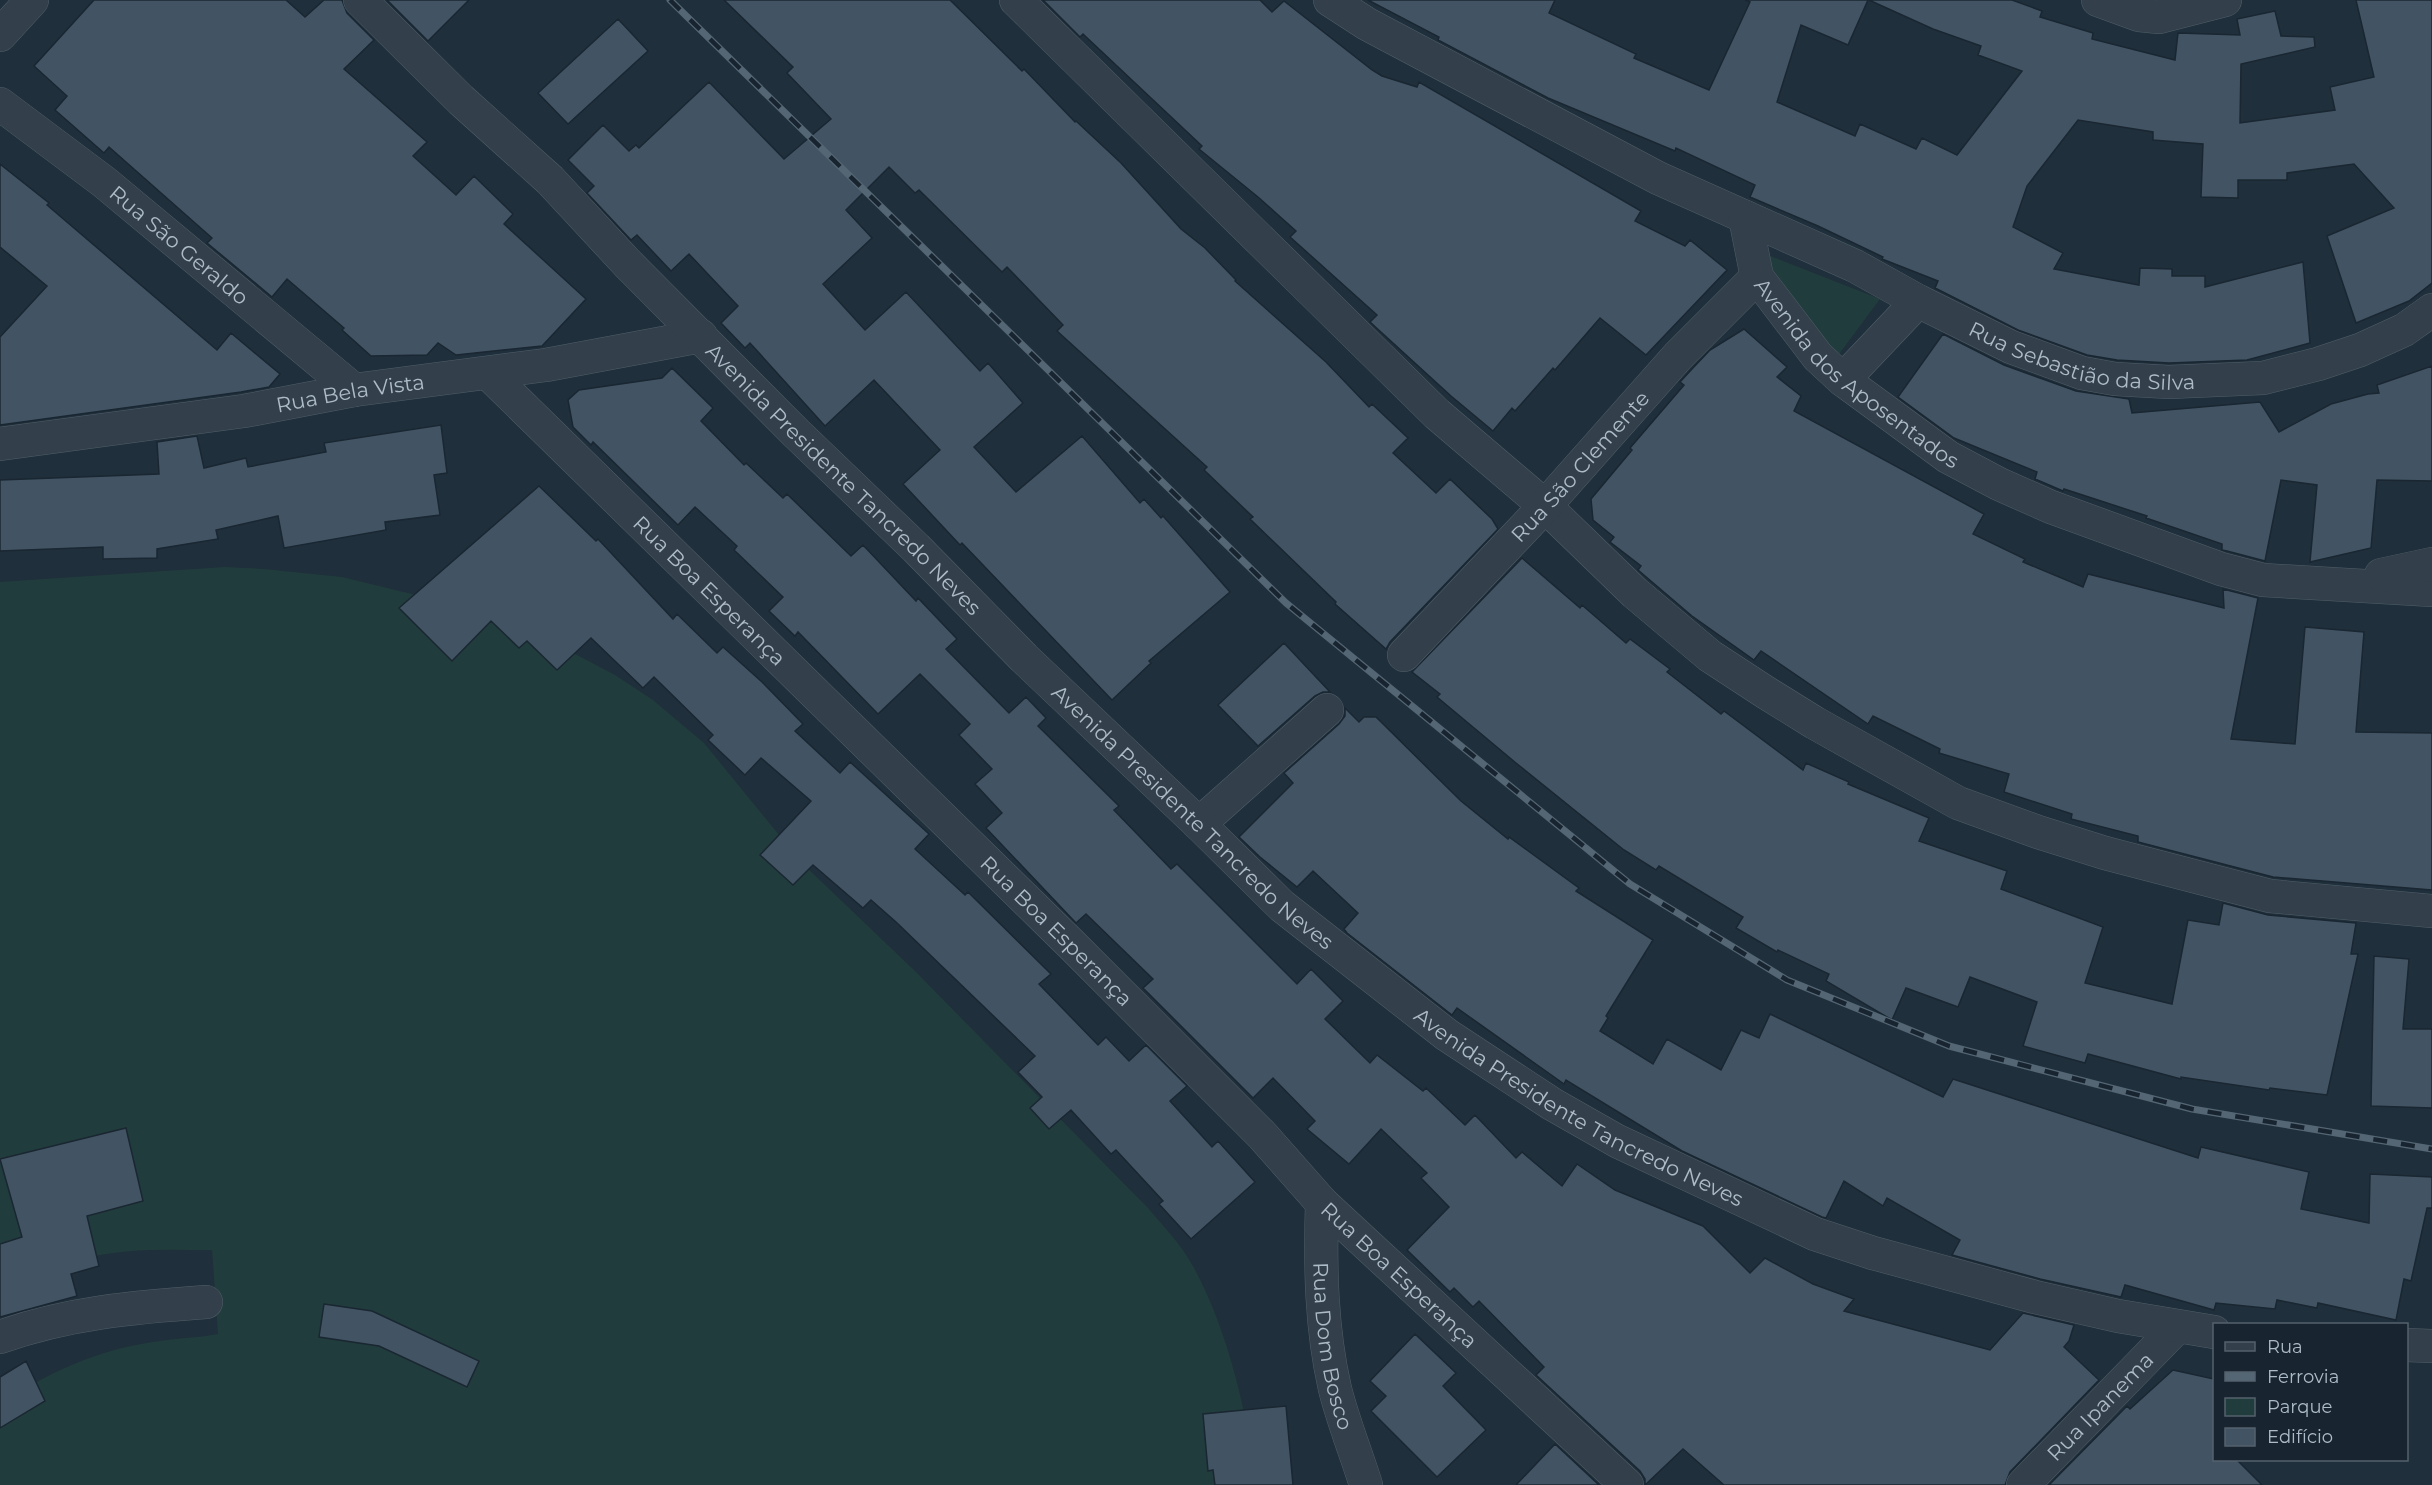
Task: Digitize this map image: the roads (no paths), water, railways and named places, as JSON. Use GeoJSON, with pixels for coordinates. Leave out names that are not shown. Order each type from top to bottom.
{"type":"FeatureCollection","features":[{"type":"Feature","properties":{"kind":"street"},"geometry":{"type":"LineString","coordinates":[[0,35],[32,0]]}},
{"type":"Feature","properties":{"kind":"street","name":"Avenida Presidente Tancredo Neves"},"geometry":{"type":"LineString","coordinates":[[360,0],[461,100],[550,180],[627,263],[795,433],[916,548],[1024,658],[1282,906],[1392,994],[1494,1068],[1617,1141],[1815,1234],[2035,1297],[2176,1327],[2213,1332]]}},
{"type":"Feature","properties":{"kind":"street"},"geometry":{"type":"LineString","coordinates":[[1016,0],[1437,414],[1545,506],[1635,593],[1710,656],[1815,723],[1958,803],[2105,853],[2270,896],[2432,911]]}},
{"type":"Feature","properties":{"kind":"street"},"geometry":{"type":"LineString","coordinates":[[1330,0],[1367,24],[1592,144],[1658,178],[1745,217]]}},
{"type":"Feature","properties":{"kind":"street"},"geometry":{"type":"LineString","coordinates":[[2098,0],[2139,15],[2159,17],[2225,0]]}},
{"type":"Feature","properties":{"kind":"street","name":"Rua São Geraldo"},"geometry":{"type":"LineString","coordinates":[[0,104],[104,182],[354,390]]}},
{"type":"Feature","properties":{"kind":"street","name":"Avenida dos Aposentados"},"geometry":{"type":"LineString","coordinates":[[1745,217],[1756,277],[1818,357],[1843,380],[1948,457],[1999,484],[2051,507],[2221,569],[2263,580],[2432,590]]}},
{"type":"Feature","properties":{"kind":"street","name":"Rua Sebastião da Silva"},"geometry":{"type":"LineString","coordinates":[[1745,217],[1856,266],[1918,301],[2011,347],[2082,373],[2115,380],[2169,382],[2263,378],[2318,364],[2360,350],[2404,330],[2432,310]]}},
{"type":"Feature","properties":{"kind":"street","name":"Rua São Clemente"},"geometry":{"type":"LineString","coordinates":[[1404,655],[1545,506],[1671,364],[1756,277]]}},
{"type":"Feature","properties":{"kind":"street"},"geometry":{"type":"LineString","coordinates":[[1843,380],[1918,301]]}},
{"type":"Feature","properties":{"kind":"street","name":"Rua Bela Vista"},"geometry":{"type":"LineString","coordinates":[[0,444],[244,411],[354,390],[546,366],[701,336]]}},
{"type":"Feature","properties":{"kind":"street","name":"Rua Boa Esperança"},"geometry":{"type":"LineString","coordinates":[[489,374],[1071,944],[1262,1135],[1322,1203],[1627,1485]]}},
{"type":"Feature","properties":{"kind":"street"},"geometry":{"type":"LineString","coordinates":[[2321,584],[2405,571],[2432,564]]}},
{"type":"Feature","properties":{"kind":"street"},"geometry":{"type":"LineString","coordinates":[[1199,824],[1327,710]]}},
{"type":"Feature","properties":{"kind":"street","name":"Rua Dom Bosco"},"geometry":{"type":"LineString","coordinates":[[1322,1203],[1320,1257],[1326,1335],[1335,1389],[1366,1485]]}},
{"type":"Feature","properties":{"kind":"street"},"geometry":{"type":"LineString","coordinates":[[0,1337],[36,1325],[110,1310],[206,1302]]}},
{"type":"Feature","properties":{"kind":"street","name":"Rua Ipanema"},"geometry":{"type":"LineString","coordinates":[[2023,1485],[2176,1327]]}},
{"type":"Feature","properties":{"kind":"street"},"geometry":{"type":"LineString","coordinates":[[2408,1346],[2432,1346]]}},
{"type":"Feature","properties":{"kind":"railway"},"geometry":{"type":"LineString","coordinates":[[670,0],[1286,603],[1630,884],[1787,980],[1949,1046],[2192,1109],[2432,1149]]}}]}
